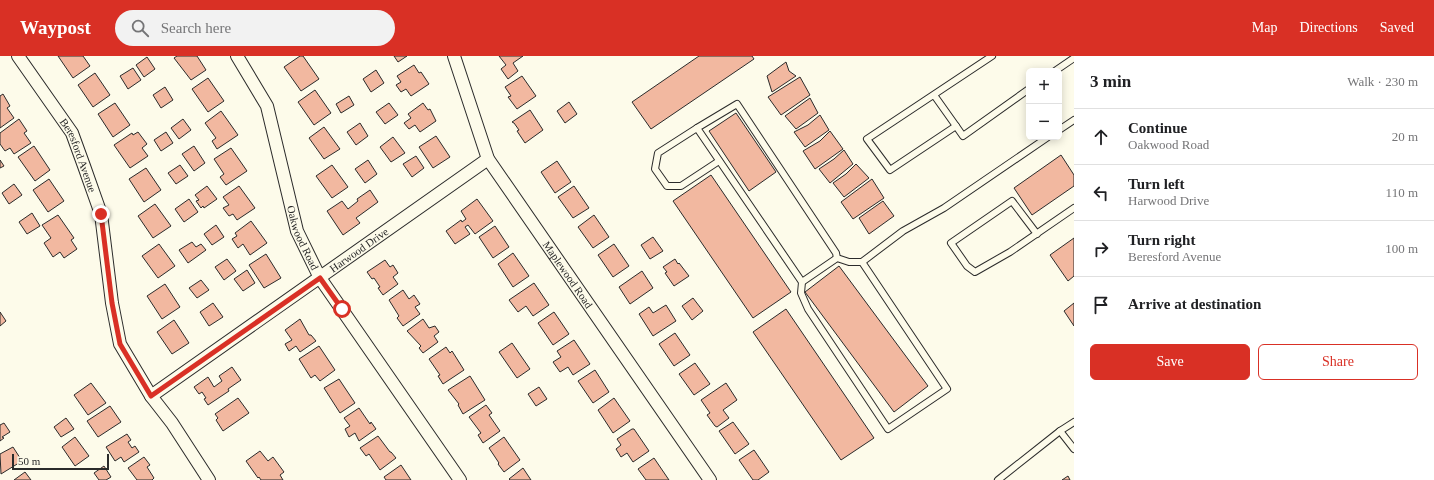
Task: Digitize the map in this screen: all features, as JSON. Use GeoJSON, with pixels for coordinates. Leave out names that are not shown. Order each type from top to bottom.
{"type":"FeatureCollection","features":[{"type":"Feature","properties":{"kind":"street","name":"Beresford Avenue"},"geometry":{"type":"LineString","coordinates":[[18,56],[72,133],[101,214],[112,303],[120,344],[151,396],[172,423],[209,480]]}},
{"type":"Feature","properties":{"kind":"street","name":"Oakwood Road"},"geometry":{"type":"LineString","coordinates":[[237,56],[267,106],[297,231],[320,278],[460,480]]}},
{"type":"Feature","properties":{"kind":"street","name":"Maplewood Road"},"geometry":{"type":"LineString","coordinates":[[454,56],[488,160],[710,480]]}},
{"type":"Feature","properties":{"kind":"street","name":"Harwood Drive"},"geometry":{"type":"LineString","coordinates":[[151,396],[488,160]]}},
{"type":"Feature","properties":{"kind":"lane"},"geometry":{"type":"LineString","coordinates":[[956,126],[890,170],[867,139],[992,56]]}},
{"type":"Feature","properties":{"kind":"lane"},"geometry":{"type":"LineString","coordinates":[[1059,68],[1074,58]]}},
{"type":"Feature","properties":{"kind":"lane"},"geometry":{"type":"LineString","coordinates":[[934,95],[963,136],[1026,91]]}},
{"type":"Feature","properties":{"kind":"lane"},"geometry":{"type":"LineString","coordinates":[[719,161],[681,186],[667,186],[655,169],[658,153],[696,128],[737,104],[836,253],[837,258]]}},
{"type":"Feature","properties":{"kind":"lane"},"geometry":{"type":"LineString","coordinates":[[1062,128],[1074,120]]}},
{"type":"Feature","properties":{"kind":"lane"},"geometry":{"type":"LineString","coordinates":[[696,128],[802,282],[801,293],[808,309],[888,429],[947,389],[862,262]]}},
{"type":"Feature","properties":{"kind":"lane"},"geometry":{"type":"LineString","coordinates":[[837,258],[849,262],[862,262],[903,231],[944,208],[1044,140]]}},
{"type":"Feature","properties":{"kind":"lane"},"geometry":{"type":"LineString","coordinates":[[1036,234],[1012,201],[951,243],[967,266],[976,272],[1010,252],[1074,208]]}},
{"type":"Feature","properties":{"kind":"lane"},"geometry":{"type":"LineString","coordinates":[[802,282],[837,258]]}},
{"type":"Feature","properties":{"kind":"lane"},"geometry":{"type":"LineString","coordinates":[[998,480],[1060,431],[1074,422]]}},
{"type":"Feature","properties":{"kind":"lane"},"geometry":{"type":"LineString","coordinates":[[1060,431],[1074,449]]}},
{"type":"Feature","properties":{"kind":"building"},"geometry":{"type":"Polygon","coordinates":[[[58,56],[83,56],[90,66],[73,78],[58,56]]]}},
{"type":"Feature","properties":{"kind":"building"},"geometry":{"type":"Polygon","coordinates":[[[177,56],[197,56],[206,70],[191,80],[174,58],[177,56]]]}},
{"type":"Feature","properties":{"kind":"building"},"geometry":{"type":"Polygon","coordinates":[[[300,56],[303,56],[319,79],[301,91],[284,67],[300,56]]]}},
{"type":"Feature","properties":{"kind":"building"},"geometry":{"type":"Polygon","coordinates":[[[394,56],[407,56],[398,62],[394,56]]]}},
{"type":"Feature","properties":{"kind":"building"},"geometry":{"type":"Polygon","coordinates":[[[499,56],[523,56],[513,63],[518,71],[508,79],[501,69],[506,65],[499,56]]]}},
{"type":"Feature","properties":{"kind":"building"},"geometry":{"type":"Polygon","coordinates":[[[699,56],[752,56],[754,59],[651,129],[632,102],[699,56]]]}},
{"type":"Feature","properties":{"kind":"building"},"geometry":{"type":"Polygon","coordinates":[[[147,57],[155,69],[144,77],[136,65],[147,57]]]}},
{"type":"Feature","properties":{"kind":"building"},"geometry":{"type":"Polygon","coordinates":[[[786,62],[789,71],[796,76],[772,92],[767,76],[786,62]]]}},
{"type":"Feature","properties":{"kind":"building"},"geometry":{"type":"Polygon","coordinates":[[[414,65],[429,84],[411,96],[406,89],[401,92],[396,85],[401,82],[397,76],[414,65]]]}},
{"type":"Feature","properties":{"kind":"building"},"geometry":{"type":"Polygon","coordinates":[[[133,68],[141,80],[128,89],[120,76],[133,68]]]}},
{"type":"Feature","properties":{"kind":"building"},"geometry":{"type":"Polygon","coordinates":[[[376,70],[384,83],[371,92],[363,79],[376,70]]]}},
{"type":"Feature","properties":{"kind":"building"},"geometry":{"type":"Polygon","coordinates":[[[95,73],[110,95],[93,107],[78,85],[95,73]]]}},
{"type":"Feature","properties":{"kind":"building"},"geometry":{"type":"Polygon","coordinates":[[[522,76],[536,96],[517,109],[508,97],[511,96],[505,87],[522,76]]]}},
{"type":"Feature","properties":{"kind":"building"},"geometry":{"type":"Polygon","coordinates":[[[800,77],[810,95],[781,115],[768,97],[800,77]]]}},
{"type":"Feature","properties":{"kind":"building"},"geometry":{"type":"Polygon","coordinates":[[[208,78],[224,101],[208,112],[192,89],[208,78]]]}},
{"type":"Feature","properties":{"kind":"building"},"geometry":{"type":"Polygon","coordinates":[[[165,87],[173,100],[161,108],[153,95],[165,87]]]}},
{"type":"Feature","properties":{"kind":"building"},"geometry":{"type":"Polygon","coordinates":[[[315,90],[331,113],[314,125],[298,102],[315,90]]]}},
{"type":"Feature","properties":{"kind":"building"},"geometry":{"type":"Polygon","coordinates":[[[3,94],[10,106],[7,108],[14,118],[0,128],[0,96],[3,94]]]}},
{"type":"Feature","properties":{"kind":"building"},"geometry":{"type":"Polygon","coordinates":[[[349,96],[354,105],[341,113],[336,104],[349,96]]]}},
{"type":"Feature","properties":{"kind":"building"},"geometry":{"type":"Polygon","coordinates":[[[810,98],[818,113],[796,129],[785,116],[810,98]]]}},
{"type":"Feature","properties":{"kind":"building"},"geometry":{"type":"Polygon","coordinates":[[[569,102],[577,114],[565,123],[557,111],[569,102]]]}},
{"type":"Feature","properties":{"kind":"building"},"geometry":{"type":"Polygon","coordinates":[[[115,103],[130,125],[113,137],[98,114],[115,103]]]}},
{"type":"Feature","properties":{"kind":"building"},"geometry":{"type":"Polygon","coordinates":[[[389,103],[398,115],[385,124],[376,112],[389,103]]]}},
{"type":"Feature","properties":{"kind":"building"},"geometry":{"type":"Polygon","coordinates":[[[423,103],[428,110],[430,109],[436,121],[420,132],[415,125],[409,129],[404,123],[411,118],[408,114],[423,103]]]}},
{"type":"Feature","properties":{"kind":"building"},"geometry":{"type":"Polygon","coordinates":[[[530,110],[543,130],[525,143],[517,131],[519,130],[512,122],[530,110]]]}},
{"type":"Feature","properties":{"kind":"building"},"geometry":{"type":"Polygon","coordinates":[[[221,111],[238,135],[217,149],[212,141],[216,138],[205,123],[221,111]]]}},
{"type":"Feature","properties":{"kind":"building"},"geometry":{"type":"Polygon","coordinates":[[[736,113],[776,172],[749,191],[709,131],[736,113]]]}},
{"type":"Feature","properties":{"kind":"building"},"geometry":{"type":"Polygon","coordinates":[[[820,115],[829,130],[805,147],[794,132],[808,125],[820,115]]]}},
{"type":"Feature","properties":{"kind":"building"},"geometry":{"type":"Polygon","coordinates":[[[19,119],[27,131],[24,133],[31,143],[14,154],[10,148],[5,151],[0,144],[0,133],[19,119]]]}},
{"type":"Feature","properties":{"kind":"building"},"geometry":{"type":"Polygon","coordinates":[[[183,119],[191,130],[179,139],[171,128],[183,119]]]}},
{"type":"Feature","properties":{"kind":"building"},"geometry":{"type":"Polygon","coordinates":[[[360,123],[368,136],[356,145],[347,132],[360,123]]]}},
{"type":"Feature","properties":{"kind":"building"},"geometry":{"type":"Polygon","coordinates":[[[324,127],[340,149],[324,159],[309,138],[324,127]]]}},
{"type":"Feature","properties":{"kind":"building"},"geometry":{"type":"Polygon","coordinates":[[[830,131],[843,149],[815,169],[803,151],[820,141],[830,131]]]}},
{"type":"Feature","properties":{"kind":"building"},"geometry":{"type":"Polygon","coordinates":[[[138,132],[147,144],[142,148],[148,156],[130,168],[114,145],[132,133],[133,135],[138,132]]]}},
{"type":"Feature","properties":{"kind":"building"},"geometry":{"type":"Polygon","coordinates":[[[166,132],[173,143],[161,151],[154,140],[166,132]]]}},
{"type":"Feature","properties":{"kind":"building"},"geometry":{"type":"Polygon","coordinates":[[[436,136],[450,157],[433,168],[419,147],[436,136]]]}},
{"type":"Feature","properties":{"kind":"building"},"geometry":{"type":"Polygon","coordinates":[[[393,137],[405,153],[391,162],[380,147],[393,137]]]}},
{"type":"Feature","properties":{"kind":"building"},"geometry":{"type":"Polygon","coordinates":[[[34,146],[50,170],[35,181],[18,157],[34,146]]]}},
{"type":"Feature","properties":{"kind":"building"},"geometry":{"type":"Polygon","coordinates":[[[194,146],[205,163],[194,171],[182,154],[194,146]]]}},
{"type":"Feature","properties":{"kind":"building"},"geometry":{"type":"Polygon","coordinates":[[[231,148],[247,171],[226,185],[220,177],[224,174],[214,159],[231,148]]]}},
{"type":"Feature","properties":{"kind":"building"},"geometry":{"type":"Polygon","coordinates":[[[844,150],[853,164],[830,183],[819,169],[844,150]]]}},
{"type":"Feature","properties":{"kind":"building"},"geometry":{"type":"Polygon","coordinates":[[[1061,155],[1074,175],[1074,186],[1032,215],[1014,188],[1061,155]]]}},
{"type":"Feature","properties":{"kind":"building"},"geometry":{"type":"Polygon","coordinates":[[[416,156],[424,168],[412,177],[403,164],[416,156]]]}},
{"type":"Feature","properties":{"kind":"building"},"geometry":{"type":"Polygon","coordinates":[[[0,160],[4,166],[0,168],[0,160]]]}},
{"type":"Feature","properties":{"kind":"building"},"geometry":{"type":"Polygon","coordinates":[[[368,160],[377,174],[365,183],[355,169],[368,160]]]}},
{"type":"Feature","properties":{"kind":"building"},"geometry":{"type":"Polygon","coordinates":[[[557,161],[571,182],[555,193],[541,172],[557,161]]]}},
{"type":"Feature","properties":{"kind":"building"},"geometry":{"type":"Polygon","coordinates":[[[856,164],[869,178],[844,197],[833,183],[846,174],[856,164]]]}},
{"type":"Feature","properties":{"kind":"building"},"geometry":{"type":"Polygon","coordinates":[[[180,165],[188,176],[176,184],[168,173],[180,165]]]}},
{"type":"Feature","properties":{"kind":"building"},"geometry":{"type":"Polygon","coordinates":[[[332,165],[348,187],[332,198],[316,176],[332,165]]]}},
{"type":"Feature","properties":{"kind":"building"},"geometry":{"type":"Polygon","coordinates":[[[146,168],[161,190],[144,202],[129,179],[146,168]]]}},
{"type":"Feature","properties":{"kind":"building"},"geometry":{"type":"Polygon","coordinates":[[[711,175],[791,292],[753,318],[673,201],[711,175]]]}},
{"type":"Feature","properties":{"kind":"building"},"geometry":{"type":"Polygon","coordinates":[[[49,179],[64,201],[48,212],[33,190],[49,179]]]}},
{"type":"Feature","properties":{"kind":"building"},"geometry":{"type":"Polygon","coordinates":[[[872,179],[884,198],[853,219],[841,202],[872,179]]]}},
{"type":"Feature","properties":{"kind":"building"},"geometry":{"type":"Polygon","coordinates":[[[14,184],[22,195],[9,204],[2,193],[14,184]]]}},
{"type":"Feature","properties":{"kind":"building"},"geometry":{"type":"Polygon","coordinates":[[[207,186],[217,199],[204,208],[203,206],[201,208],[196,201],[199,200],[195,195],[207,186]]]}},
{"type":"Feature","properties":{"kind":"building"},"geometry":{"type":"Polygon","coordinates":[[[239,186],[255,208],[237,220],[233,214],[229,216],[223,208],[229,205],[223,197],[239,186]]]}},
{"type":"Feature","properties":{"kind":"building"},"geometry":{"type":"Polygon","coordinates":[[[574,186],[589,208],[573,218],[558,197],[574,186]]]}},
{"type":"Feature","properties":{"kind":"building"},"geometry":{"type":"Polygon","coordinates":[[[370,190],[378,202],[356,218],[360,223],[343,235],[327,211],[342,201],[348,209],[358,201],[357,199],[370,190]]]}},
{"type":"Feature","properties":{"kind":"building"},"geometry":{"type":"Polygon","coordinates":[[[189,199],[198,212],[184,222],[175,209],[189,199]]]}},
{"type":"Feature","properties":{"kind":"building"},"geometry":{"type":"Polygon","coordinates":[[[477,199],[493,221],[475,234],[468,225],[465,227],[470,234],[455,244],[446,231],[461,220],[462,222],[466,219],[461,211],[477,199]]]}},
{"type":"Feature","properties":{"kind":"building"},"geometry":{"type":"Polygon","coordinates":[[[883,201],[894,216],[869,234],[859,218],[883,201]]]}},
{"type":"Feature","properties":{"kind":"building"},"geometry":{"type":"Polygon","coordinates":[[[155,204],[171,226],[153,238],[138,216],[155,204]]]}},
{"type":"Feature","properties":{"kind":"building"},"geometry":{"type":"Polygon","coordinates":[[[32,213],[40,226],[27,234],[19,222],[32,213]]]}},
{"type":"Feature","properties":{"kind":"building"},"geometry":{"type":"Polygon","coordinates":[[[58,215],[74,238],[71,240],[77,249],[64,258],[60,252],[53,257],[44,243],[51,238],[42,225],[58,215]]]}},
{"type":"Feature","properties":{"kind":"building"},"geometry":{"type":"Polygon","coordinates":[[[594,215],[609,237],[593,248],[578,227],[594,215]]]}},
{"type":"Feature","properties":{"kind":"building"},"geometry":{"type":"Polygon","coordinates":[[[251,221],[267,243],[250,255],[243,244],[238,248],[232,239],[237,236],[235,233],[251,221]]]}},
{"type":"Feature","properties":{"kind":"building"},"geometry":{"type":"Polygon","coordinates":[[[216,225],[224,237],[212,245],[204,234],[216,225]]]}},
{"type":"Feature","properties":{"kind":"building"},"geometry":{"type":"Polygon","coordinates":[[[495,226],[509,247],[493,258],[479,237],[495,226]]]}},
{"type":"Feature","properties":{"kind":"building"},"geometry":{"type":"Polygon","coordinates":[[[653,237],[663,251],[650,259],[641,245],[653,237]]]}},
{"type":"Feature","properties":{"kind":"building"},"geometry":{"type":"Polygon","coordinates":[[[1074,238],[1074,276],[1068,281],[1050,255],[1074,238]]]}},
{"type":"Feature","properties":{"kind":"building"},"geometry":{"type":"Polygon","coordinates":[[[192,242],[196,247],[201,244],[206,250],[188,263],[179,250],[192,242]]]}},
{"type":"Feature","properties":{"kind":"building"},"geometry":{"type":"Polygon","coordinates":[[[159,244],[175,266],[158,278],[142,256],[159,244]]]}},
{"type":"Feature","properties":{"kind":"building"},"geometry":{"type":"Polygon","coordinates":[[[614,244],[629,266],[613,277],[598,255],[614,244]]]}},
{"type":"Feature","properties":{"kind":"building"},"geometry":{"type":"Polygon","coordinates":[[[513,253],[529,276],[513,287],[498,264],[513,253]]]}},
{"type":"Feature","properties":{"kind":"building"},"geometry":{"type":"Polygon","coordinates":[[[266,254],[281,278],[264,288],[249,265],[266,254]]]}},
{"type":"Feature","properties":{"kind":"building"},"geometry":{"type":"Polygon","coordinates":[[[227,259],[236,271],[224,280],[215,267],[227,259]]]}},
{"type":"Feature","properties":{"kind":"building"},"geometry":{"type":"Polygon","coordinates":[[[675,259],[689,276],[674,286],[665,273],[667,272],[663,267],[675,259]]]}},
{"type":"Feature","properties":{"kind":"building"},"geometry":{"type":"Polygon","coordinates":[[[385,260],[390,267],[393,265],[398,273],[393,277],[398,284],[383,295],[374,278],[372,279],[367,272],[385,260]]]}},
{"type":"Feature","properties":{"kind":"building"},"geometry":{"type":"Polygon","coordinates":[[[839,266],[928,386],[894,412],[805,292],[839,266]]]}},
{"type":"Feature","properties":{"kind":"building"},"geometry":{"type":"Polygon","coordinates":[[[247,270],[255,283],[243,291],[234,279],[247,270]]]}},
{"type":"Feature","properties":{"kind":"building"},"geometry":{"type":"Polygon","coordinates":[[[642,271],[653,288],[630,304],[619,287],[642,271]]]}},
{"type":"Feature","properties":{"kind":"building"},"geometry":{"type":"Polygon","coordinates":[[[201,280],[209,290],[197,298],[189,288],[201,280]]]}},
{"type":"Feature","properties":{"kind":"building"},"geometry":{"type":"Polygon","coordinates":[[[534,283],[549,305],[533,316],[526,306],[518,312],[509,300],[534,283]]]}},
{"type":"Feature","properties":{"kind":"building"},"geometry":{"type":"Polygon","coordinates":[[[165,284],[180,307],[162,319],[147,296],[165,284]]]}},
{"type":"Feature","properties":{"kind":"building"},"geometry":{"type":"Polygon","coordinates":[[[403,290],[409,299],[414,295],[420,304],[415,307],[420,314],[403,326],[397,318],[399,316],[389,300],[403,290]]]}},
{"type":"Feature","properties":{"kind":"building"},"geometry":{"type":"Polygon","coordinates":[[[693,298],[703,311],[692,320],[682,306],[693,298]]]}},
{"type":"Feature","properties":{"kind":"building"},"geometry":{"type":"Polygon","coordinates":[[[213,303],[223,317],[209,326],[200,312],[213,303]]]}},
{"type":"Feature","properties":{"kind":"building"},"geometry":{"type":"Polygon","coordinates":[[[1074,303],[1074,326],[1064,311],[1074,303]]]}},
{"type":"Feature","properties":{"kind":"building"},"geometry":{"type":"Polygon","coordinates":[[[666,305],[676,321],[653,336],[639,314],[649,307],[653,313],[666,305]]]}},
{"type":"Feature","properties":{"kind":"building"},"geometry":{"type":"Polygon","coordinates":[[[786,309],[874,438],[841,460],[753,332],[786,309]]]}},
{"type":"Feature","properties":{"kind":"building"},"geometry":{"type":"Polygon","coordinates":[[[0,312],[6,321],[0,326],[0,312]]]}},
{"type":"Feature","properties":{"kind":"building"},"geometry":{"type":"Polygon","coordinates":[[[554,312],[569,334],[553,345],[538,323],[554,312]]]}},
{"type":"Feature","properties":{"kind":"building"},"geometry":{"type":"Polygon","coordinates":[[[300,319],[309,335],[311,335],[316,341],[300,352],[296,346],[289,351],[285,344],[292,340],[285,330],[300,319]]]}},
{"type":"Feature","properties":{"kind":"building"},"geometry":{"type":"Polygon","coordinates":[[[423,319],[429,328],[435,326],[439,332],[434,336],[438,342],[423,353],[419,348],[421,346],[407,331],[423,319]]]}},
{"type":"Feature","properties":{"kind":"building"},"geometry":{"type":"Polygon","coordinates":[[[174,320],[189,343],[172,354],[157,332],[174,320]]]}},
{"type":"Feature","properties":{"kind":"building"},"geometry":{"type":"Polygon","coordinates":[[[675,333],[690,355],[674,366],[659,344],[675,333]]]}},
{"type":"Feature","properties":{"kind":"building"},"geometry":{"type":"Polygon","coordinates":[[[574,340],[590,364],[573,375],[568,367],[560,372],[553,362],[561,357],[557,351],[574,340]]]}},
{"type":"Feature","properties":{"kind":"building"},"geometry":{"type":"Polygon","coordinates":[[[512,343],[530,369],[517,378],[499,352],[512,343]]]}},
{"type":"Feature","properties":{"kind":"building"},"geometry":{"type":"Polygon","coordinates":[[[319,346],[335,370],[320,381],[315,375],[311,378],[299,359],[319,346]]]}},
{"type":"Feature","properties":{"kind":"building"},"geometry":{"type":"Polygon","coordinates":[[[446,347],[450,353],[452,351],[464,370],[443,384],[438,376],[440,375],[429,359],[446,347]]]}},
{"type":"Feature","properties":{"kind":"building"},"geometry":{"type":"Polygon","coordinates":[[[695,363],[710,384],[694,395],[679,374],[695,363]]]}},
{"type":"Feature","properties":{"kind":"building"},"geometry":{"type":"Polygon","coordinates":[[[232,367],[241,380],[228,389],[229,391],[208,405],[202,392],[199,394],[194,387],[208,377],[214,387],[222,381],[219,376],[232,367]]]}},
{"type":"Feature","properties":{"kind":"building"},"geometry":{"type":"Polygon","coordinates":[[[595,370],[609,392],[593,403],[578,381],[595,370]]]}},
{"type":"Feature","properties":{"kind":"building"},"geometry":{"type":"Polygon","coordinates":[[[470,376],[485,400],[463,414],[458,405],[459,404],[448,390],[470,376]]]}},
{"type":"Feature","properties":{"kind":"building"},"geometry":{"type":"Polygon","coordinates":[[[339,379],[355,403],[340,413],[324,388],[339,379]]]}},
{"type":"Feature","properties":{"kind":"building"},"geometry":{"type":"Polygon","coordinates":[[[91,383],[106,403],[88,415],[74,395],[91,383]]]}},
{"type":"Feature","properties":{"kind":"building"},"geometry":{"type":"Polygon","coordinates":[[[726,383],[737,400],[723,410],[729,418],[717,427],[707,415],[710,413],[701,400],[726,383]]]}},
{"type":"Feature","properties":{"kind":"building"},"geometry":{"type":"Polygon","coordinates":[[[539,387],[547,399],[536,406],[528,394],[539,387]]]}},
{"type":"Feature","properties":{"kind":"building"},"geometry":{"type":"Polygon","coordinates":[[[238,398],[249,413],[223,431],[216,420],[218,418],[215,414],[238,398]]]}},
{"type":"Feature","properties":{"kind":"building"},"geometry":{"type":"Polygon","coordinates":[[[614,398],[630,421],[613,433],[598,410],[614,398]]]}},
{"type":"Feature","properties":{"kind":"building"},"geometry":{"type":"Polygon","coordinates":[[[486,405],[492,413],[489,415],[500,431],[483,443],[478,435],[481,433],[469,417],[486,405]]]}},
{"type":"Feature","properties":{"kind":"building"},"geometry":{"type":"Polygon","coordinates":[[[110,406],[121,422],[98,437],[87,421],[110,406]]]}},
{"type":"Feature","properties":{"kind":"building"},"geometry":{"type":"Polygon","coordinates":[[[359,408],[370,424],[371,422],[376,429],[359,441],[355,433],[349,437],[345,429],[350,426],[344,418],[359,408]]]}},
{"type":"Feature","properties":{"kind":"building"},"geometry":{"type":"Polygon","coordinates":[[[66,418],[74,429],[61,437],[54,427],[66,418]]]}},
{"type":"Feature","properties":{"kind":"building"},"geometry":{"type":"Polygon","coordinates":[[[733,422],[749,444],[735,454],[719,431],[733,422]]]}},
{"type":"Feature","properties":{"kind":"building"},"geometry":{"type":"Polygon","coordinates":[[[4,423],[10,432],[2,437],[4,438],[0,441],[0,425],[4,423]]]}},
{"type":"Feature","properties":{"kind":"building"},"geometry":{"type":"Polygon","coordinates":[[[634,429],[649,451],[633,462],[627,453],[621,457],[616,449],[621,445],[617,439],[634,429]]]}},
{"type":"Feature","properties":{"kind":"building"},"geometry":{"type":"Polygon","coordinates":[[[127,434],[131,440],[128,442],[132,448],[135,446],[139,452],[124,462],[121,457],[115,461],[106,447],[127,434]]]}},
{"type":"Feature","properties":{"kind":"building"},"geometry":{"type":"Polygon","coordinates":[[[378,436],[396,458],[380,470],[369,454],[366,456],[360,448],[378,436]]]}},
{"type":"Feature","properties":{"kind":"building"},"geometry":{"type":"Polygon","coordinates":[[[75,437],[89,456],[75,466],[62,447],[75,437]]]}},
{"type":"Feature","properties":{"kind":"building"},"geometry":{"type":"Polygon","coordinates":[[[504,437],[520,460],[504,472],[489,448],[504,437]]]}},
{"type":"Feature","properties":{"kind":"building"},"geometry":{"type":"Polygon","coordinates":[[[13,447],[22,461],[1,474],[0,454],[13,447]]]}},
{"type":"Feature","properties":{"kind":"building"},"geometry":{"type":"Polygon","coordinates":[[[754,450],[769,472],[758,480],[753,480],[739,460],[754,450]]]}},
{"type":"Feature","properties":{"kind":"building"},"geometry":{"type":"Polygon","coordinates":[[[260,451],[268,461],[273,457],[284,472],[280,475],[283,480],[261,480],[259,477],[258,478],[246,461],[260,451]]]}},
{"type":"Feature","properties":{"kind":"building"},"geometry":{"type":"Polygon","coordinates":[[[144,457],[150,465],[147,467],[154,478],[152,480],[137,480],[128,468],[144,457]]]}},
{"type":"Feature","properties":{"kind":"building"},"geometry":{"type":"Polygon","coordinates":[[[654,458],[669,480],[646,480],[638,469],[654,458]]]}},
{"type":"Feature","properties":{"kind":"building"},"geometry":{"type":"Polygon","coordinates":[[[401,465],[411,480],[386,480],[384,477],[401,465]]]}},
{"type":"Feature","properties":{"kind":"building"},"geometry":{"type":"Polygon","coordinates":[[[104,466],[111,477],[106,480],[99,480],[94,473],[104,466]]]}},
{"type":"Feature","properties":{"kind":"building"},"geometry":{"type":"Polygon","coordinates":[[[523,468],[531,480],[509,479],[523,468]]]}},
{"type":"Feature","properties":{"kind":"building"},"geometry":{"type":"Polygon","coordinates":[[[25,472],[31,480],[14,480],[25,472]]]}},
{"type":"Feature","properties":{"kind":"building"},"geometry":{"type":"Polygon","coordinates":[[[1068,476],[1070,480],[1062,480],[1068,476]]]}},
{"type":"Feature","properties":{"kind":"route"},"geometry":{"type":"LineString","coordinates":[[101,214],[112,303],[120,344],[151,396],[320,278],[342,309]]}}]}
